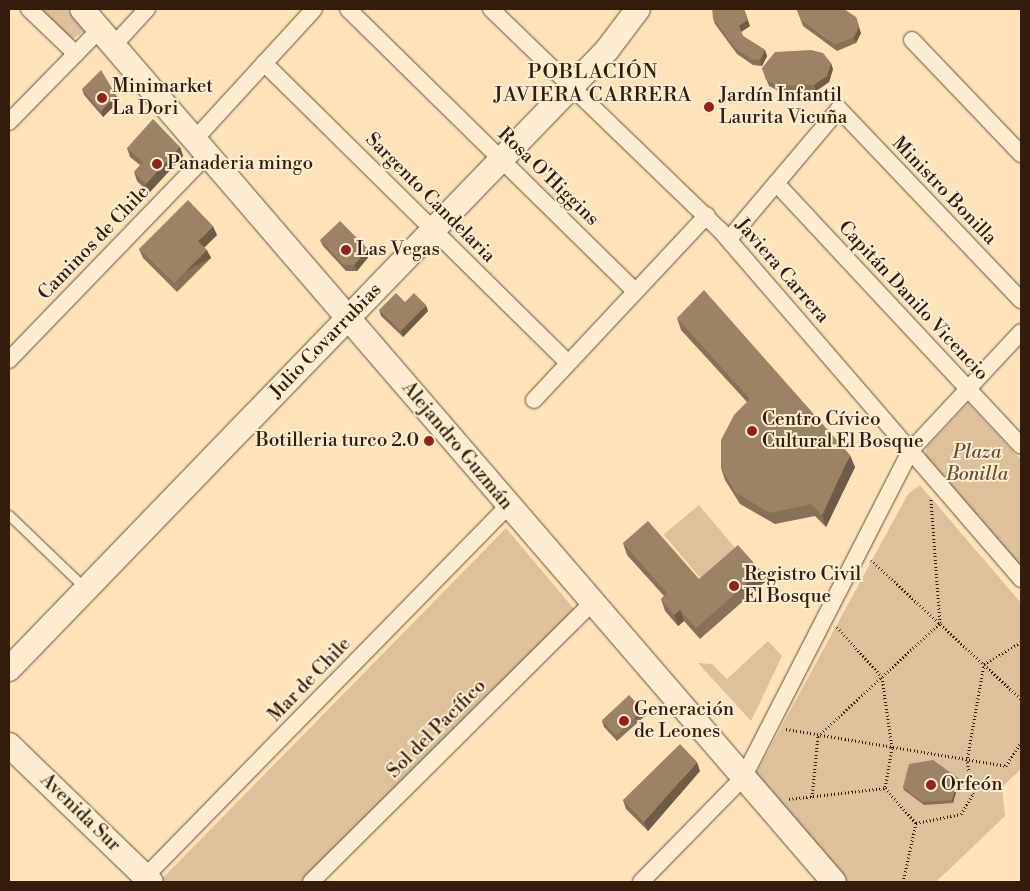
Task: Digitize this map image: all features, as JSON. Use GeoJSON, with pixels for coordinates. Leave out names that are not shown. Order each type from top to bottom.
{"type":"FeatureCollection","features":[{"type":"Feature","properties":{"kind":"street"},"geometry":{"type":"LineString","coordinates":[[29,9],[76,54]]}},
{"type":"Feature","properties":{"kind":"street","name":"Alejandro Guzmán"},"geometry":{"type":"LineString","coordinates":[[82,9],[349,318],[591,604],[834,882]]}},
{"type":"Feature","properties":{"kind":"street"},"geometry":{"type":"LineString","coordinates":[[9,122],[76,54],[107,37],[147,9]]}},
{"type":"Feature","properties":{"kind":"street","name":"Caminos de Chile"},"geometry":{"type":"LineString","coordinates":[[9,360],[201,147],[264,63],[314,9]]}},
{"type":"Feature","properties":{"kind":"street","name":"Rosa O'Higgins"},"geometry":{"type":"LineString","coordinates":[[348,9],[635,291]]}},
{"type":"Feature","properties":{"kind":"street","name":"Javiera Carrera"},"geometry":{"type":"LineString","coordinates":[[491,9],[573,86],[729,239],[1021,579]]}},
{"type":"Feature","properties":{"kind":"street","name":"Julio Covarrubias"},"geometry":{"type":"LineString","coordinates":[[9,669],[573,86],[634,10]]}},
{"type":"Feature","properties":{"kind":"street"},"geometry":{"type":"LineString","coordinates":[[912,40],[1021,154]]}},
{"type":"Feature","properties":{"kind":"street","name":"Sargento Candelaria"},"geometry":{"type":"LineString","coordinates":[[264,63],[567,362]]}},
{"type":"Feature","properties":{"kind":"street","name":"Ministro Bonilla"},"geometry":{"type":"LineString","coordinates":[[776,183],[839,109],[1021,300]]}},
{"type":"Feature","properties":{"kind":"street"},"geometry":{"type":"LineString","coordinates":[[729,239],[776,183]]}},
{"type":"Feature","properties":{"kind":"street","name":"Capitán Danilo Vicencio"},"geometry":{"type":"LineString","coordinates":[[776,183],[1021,446]]}},
{"type":"Feature","properties":{"kind":"street"},"geometry":{"type":"LineString","coordinates":[[534,400],[567,362],[706,215]]}},
{"type":"Feature","properties":{"kind":"street"},"geometry":{"type":"LineString","coordinates":[[642,882],[744,778],[912,450],[1021,332]]}},
{"type":"Feature","properties":{"kind":"street","name":"Mar de Chile"},"geometry":{"type":"LineString","coordinates":[[146,880],[508,506]]}},
{"type":"Feature","properties":{"kind":"street","name":"Sol del Pacífico"},"geometry":{"type":"LineString","coordinates":[[311,882],[591,604]]}},
{"type":"Feature","properties":{"kind":"street","name":"Avenida Sur"},"geometry":{"type":"LineString","coordinates":[[9,745],[146,880]]}},
{"type":"Feature","properties":{"kind":"lane"},"geometry":{"type":"LineString","coordinates":[[9,515],[87,589]]}},
{"type":"Feature","properties":{"kind":"path"},"geometry":{"type":"LineString","coordinates":[[928,471],[940,623]]}},
{"type":"Feature","properties":{"kind":"path"},"geometry":{"type":"LineString","coordinates":[[860,550],[1021,699]]}},
{"type":"Feature","properties":{"kind":"path"},"geometry":{"type":"LineString","coordinates":[[827,615],[882,677],[892,748],[885,788]]}},
{"type":"Feature","properties":{"kind":"path"},"geometry":{"type":"LineString","coordinates":[[812,797],[818,736],[940,623]]}},
{"type":"Feature","properties":{"kind":"path"},"geometry":{"type":"LineString","coordinates":[[916,823],[961,814],[973,794],[967,761],[984,664],[1021,642]]}},
{"type":"Feature","properties":{"kind":"path"},"geometry":{"type":"LineString","coordinates":[[771,726],[818,736],[1006,766],[1021,742]]}},
{"type":"Feature","properties":{"kind":"path"},"geometry":{"type":"LineString","coordinates":[[885,788],[916,823]]}},
{"type":"Feature","properties":{"kind":"path"},"geometry":{"type":"LineString","coordinates":[[763,800],[812,797],[885,788]]}},
{"type":"Feature","properties":{"kind":"path"},"geometry":{"type":"LineString","coordinates":[[903,882],[916,823]]}},
{"type":"Feature","properties":{"kind":"green space"},"geometry":{"type":"Polygon","coordinates":[[[37,9],[66,9],[84,31],[70,41],[37,9]]]}},
{"type":"Feature","properties":{"kind":"green space","name":"Plaza Bonilla"},"geometry":{"type":"Polygon","coordinates":[[[968,403],[1021,460],[1021,568],[925,455],[927,447],[968,403]]]}},
{"type":"Feature","properties":{"kind":"green space"},"geometry":{"type":"Polygon","coordinates":[[[920,485],[1021,603],[1021,769],[1002,787],[1005,816],[936,882],[841,882],[754,777],[908,494],[920,485]]]}},
{"type":"Feature","properties":{"kind":"green space"},"geometry":{"type":"Polygon","coordinates":[[[699,505],[740,554],[705,584],[664,535],[699,505]]]}},
{"type":"Feature","properties":{"kind":"green space"},"geometry":{"type":"Polygon","coordinates":[[[506,528],[575,610],[302,882],[159,882],[506,528]]]}},
{"type":"Feature","properties":{"kind":"green space"},"geometry":{"type":"Polygon","coordinates":[[[768,641],[782,656],[751,721],[698,663],[712,664],[727,679],[768,641]]]}},
{"type":"Feature","properties":{"kind":"building"},"geometry":{"type":"Polygon","coordinates":[[[712,9],[744,9],[748,20],[739,26],[743,36],[765,50],[760,60],[751,59],[735,48],[713,18],[712,9]]]}},
{"type":"Feature","properties":{"kind":"building"},"geometry":{"type":"Polygon","coordinates":[[[797,9],[844,9],[856,17],[859,27],[854,37],[835,45],[801,20],[797,9]]]}},
{"type":"Feature","properties":{"kind":"building"},"geometry":{"type":"Polygon","coordinates":[[[811,50],[823,53],[831,63],[827,76],[814,85],[777,85],[766,80],[762,68],[775,52],[811,50]]]}},
{"type":"Feature","properties":{"kind":"building","name":"Minimarket La Dori"},"geometry":{"type":"Polygon","coordinates":[[[101,70],[116,95],[101,111],[82,89],[101,70]]]}},
{"type":"Feature","properties":{"kind":"building","name":"Panaderia mingo"},"geometry":{"type":"Polygon","coordinates":[[[153,119],[180,147],[146,184],[134,172],[143,162],[127,148],[153,119]]]}},
{"type":"Feature","properties":{"kind":"building"},"geometry":{"type":"Polygon","coordinates":[[[188,200],[213,226],[198,241],[207,250],[174,283],[139,249],[188,200]]]}},
{"type":"Feature","properties":{"kind":"building","name":"Las Vegas"},"geometry":{"type":"Polygon","coordinates":[[[340,221],[368,249],[354,265],[344,265],[320,240],[340,221]]]}},
{"type":"Feature","properties":{"kind":"building"},"geometry":{"type":"Polygon","coordinates":[[[704,290],[850,455],[822,515],[811,504],[770,513],[736,493],[721,468],[721,440],[734,415],[750,399],[677,318],[704,290]]]}},
{"type":"Feature","properties":{"kind":"building"},"geometry":{"type":"Polygon","coordinates":[[[396,293],[405,302],[414,293],[426,305],[401,331],[379,310],[396,293]]]}},
{"type":"Feature","properties":{"kind":"building","name":"Registro Civil El Bosque"},"geometry":{"type":"Polygon","coordinates":[[[648,521],[699,579],[738,545],[761,571],[696,628],[680,610],[674,615],[661,599],[667,593],[623,543],[648,521]]]}},
{"type":"Feature","properties":{"kind":"building","name":"Generación de Leones"},"geometry":{"type":"Polygon","coordinates":[[[629,695],[643,710],[616,736],[602,720],[629,695]]]}},
{"type":"Feature","properties":{"kind":"building"},"geometry":{"type":"Polygon","coordinates":[[[680,744],[697,762],[644,822],[623,800],[680,744]]]}},
{"type":"Feature","properties":{"kind":"building","name":"Orfeón"},"geometry":{"type":"Polygon","coordinates":[[[933,760],[958,778],[952,800],[923,802],[903,787],[909,764],[933,760]]]}},
{"type":"Feature","properties":{"kind":"place","name":"Minimarket La Dori"},"geometry":{"type":"Point","coordinates":[102,98]}},
{"type":"Feature","properties":{"kind":"place","name":"Jardín Infantil Laurita Vicuña"},"geometry":{"type":"Point","coordinates":[709,107]}},
{"type":"Feature","properties":{"kind":"place","name":"Panaderia mingo"},"geometry":{"type":"Point","coordinates":[157,164]}},
{"type":"Feature","properties":{"kind":"place","name":"Las Vegas"},"geometry":{"type":"Point","coordinates":[346,250]}},
{"type":"Feature","properties":{"kind":"place","name":"Centro Cívico Cultural El Bosque"},"geometry":{"type":"Point","coordinates":[752,431]}},
{"type":"Feature","properties":{"kind":"place","name":"Botilleria turco 2.0"},"geometry":{"type":"Point","coordinates":[429,441]}},
{"type":"Feature","properties":{"kind":"place","name":"Registro Civil El Bosque"},"geometry":{"type":"Point","coordinates":[734,586]}},
{"type":"Feature","properties":{"kind":"place","name":"Generación de Leones"},"geometry":{"type":"Point","coordinates":[624,721]}},
{"type":"Feature","properties":{"kind":"place","name":"Orfeón"},"geometry":{"type":"Point","coordinates":[931,785]}},
{"type":"Feature","properties":{"kind":"district","name":"POBLACIÓN JAVIERA CARRERA"},"geometry":{"type":"Point","coordinates":[593,84]}}]}
